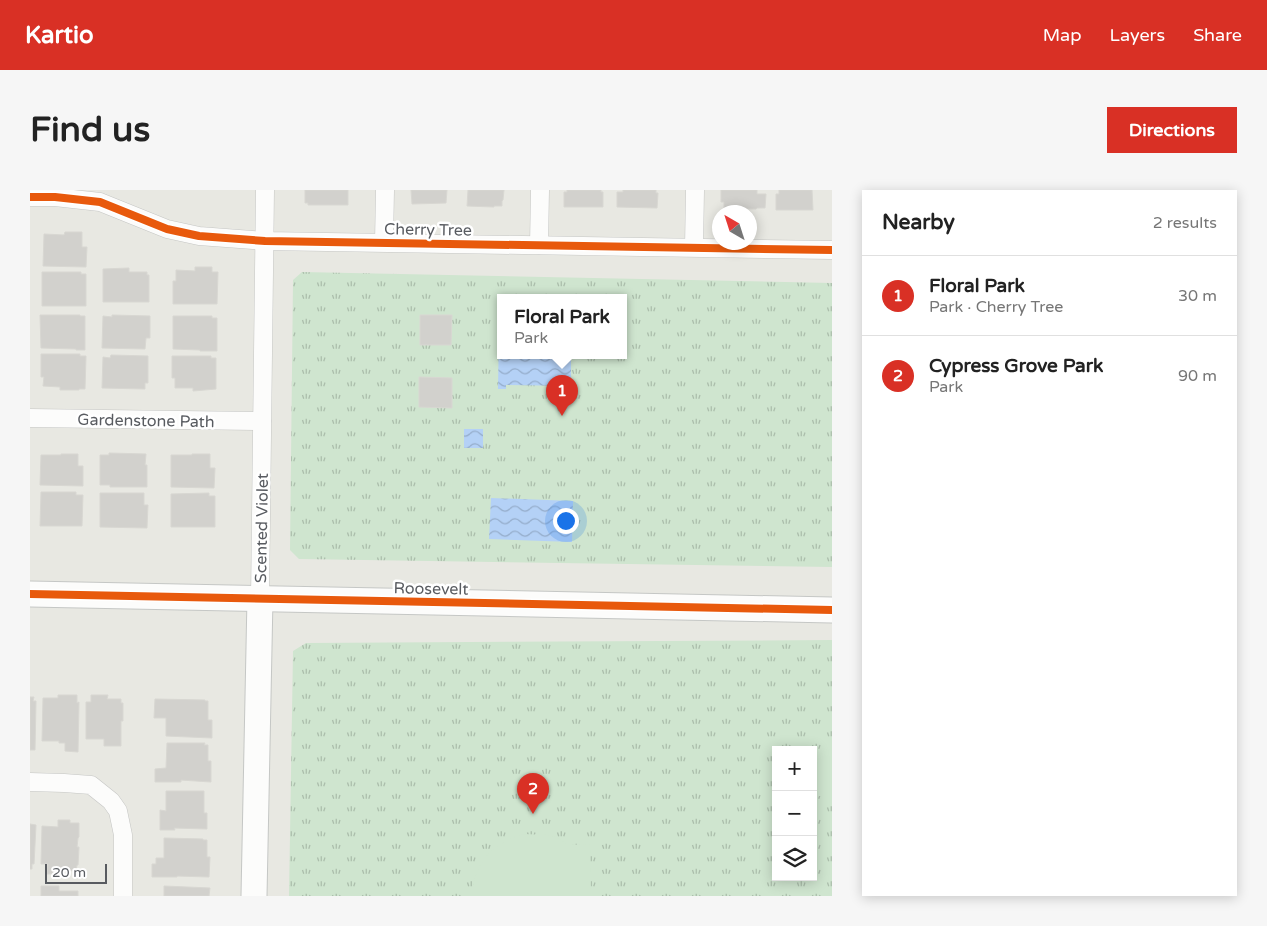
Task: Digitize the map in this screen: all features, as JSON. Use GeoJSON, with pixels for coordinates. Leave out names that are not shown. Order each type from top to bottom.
{"type":"FeatureCollection","features":[{"type":"Feature","properties":{"kind":"street","name":"Scented Violet"},"geometry":{"type":"LineString","coordinates":[[254,896],[266,190]]}},
{"type":"Feature","properties":{"kind":"street"},"geometry":{"type":"LineString","coordinates":[[384,242],[385,190]]}},
{"type":"Feature","properties":{"kind":"street"},"geometry":{"type":"LineString","coordinates":[[539,245],[540,190]]}},
{"type":"Feature","properties":{"kind":"street"},"geometry":{"type":"LineString","coordinates":[[694,247],[695,190]]}},
{"type":"Feature","properties":{"kind":"street","name":"Cherry Tree"},"geometry":{"type":"LineString","coordinates":[[30,197],[55,197],[100,202],[167,229],[199,236],[265,241],[832,250]]}},
{"type":"Feature","properties":{"kind":"street","name":"Gardenstone Path"},"geometry":{"type":"LineString","coordinates":[[30,418],[262,421]]}},
{"type":"Feature","properties":{"kind":"street","name":"Roosevelt"},"geometry":{"type":"LineString","coordinates":[[30,594],[832,610]]}},
{"type":"Feature","properties":{"kind":"street"},"geometry":{"type":"LineString","coordinates":[[30,782],[91,785],[111,801],[118,811],[123,835],[123,896]]}},
{"type":"Feature","properties":{"kind":"green space"},"geometry":{"type":"Polygon","coordinates":[[[302,272],[832,283],[832,567],[299,559],[290,550],[293,280],[302,272]]]}},
{"type":"Feature","properties":{"kind":"green space"},"geometry":{"type":"Polygon","coordinates":[[[832,640],[832,896],[289,896],[293,651],[306,643],[832,640]]]}},
{"type":"Feature","properties":{"kind":"green space"},"geometry":{"type":"Polygon","coordinates":[[[817,750],[832,750],[832,796],[817,796],[817,750]]]}},
{"type":"Feature","properties":{"kind":"green space"},"geometry":{"type":"Polygon","coordinates":[[[524,834],[548,835],[558,838],[568,845],[590,844],[591,896],[472,896],[476,874],[487,856],[503,842],[524,834]]]}},
{"type":"Feature","properties":{"kind":"water"},"geometry":{"type":"Polygon","coordinates":[[[498,359],[571,359],[571,386],[506,385],[506,389],[498,389],[498,359]]]}},
{"type":"Feature","properties":{"kind":"water"},"geometry":{"type":"Polygon","coordinates":[[[464,429],[483,429],[483,448],[464,448],[464,429]]]}},
{"type":"Feature","properties":{"kind":"water"},"geometry":{"type":"Polygon","coordinates":[[[491,498],[573,501],[572,542],[489,539],[491,498]]]}},
{"type":"Feature","properties":{"kind":"building"},"geometry":{"type":"Polygon","coordinates":[[[305,190],[348,190],[348,205],[308,205],[308,203],[305,203],[305,190]]]}},
{"type":"Feature","properties":{"kind":"building"},"geometry":{"type":"Polygon","coordinates":[[[411,190],[447,190],[446,203],[412,204],[411,190]]]}},
{"type":"Feature","properties":{"kind":"building"},"geometry":{"type":"Polygon","coordinates":[[[468,190],[504,190],[502,206],[467,206],[468,190]]]}},
{"type":"Feature","properties":{"kind":"building"},"geometry":{"type":"Polygon","coordinates":[[[567,190],[601,190],[603,192],[603,207],[564,207],[564,192],[567,192],[567,190]]]}},
{"type":"Feature","properties":{"kind":"building"},"geometry":{"type":"Polygon","coordinates":[[[623,190],[656,190],[656,193],[658,193],[657,208],[617,207],[617,192],[623,192],[623,190]]]}},
{"type":"Feature","properties":{"kind":"building"},"geometry":{"type":"Polygon","coordinates":[[[721,190],[757,190],[757,194],[766,194],[765,208],[757,208],[757,205],[724,205],[724,202],[721,202],[721,190]]]}},
{"type":"Feature","properties":{"kind":"building"},"geometry":{"type":"Polygon","coordinates":[[[779,190],[812,190],[813,210],[776,210],[776,194],[779,194],[779,190]]]}},
{"type":"Feature","properties":{"kind":"building"},"geometry":{"type":"Polygon","coordinates":[[[65,232],[82,232],[82,247],[87,247],[86,267],[43,266],[44,234],[64,235],[65,232]]]}},
{"type":"Feature","properties":{"kind":"building"},"geometry":{"type":"Polygon","coordinates":[[[195,267],[212,267],[212,272],[218,272],[217,304],[173,304],[173,281],[176,281],[176,270],[195,271],[195,267]]]}},
{"type":"Feature","properties":{"kind":"building"},"geometry":{"type":"Polygon","coordinates":[[[129,268],[129,272],[147,272],[147,275],[149,275],[149,302],[103,302],[103,269],[129,268]]]}},
{"type":"Feature","properties":{"kind":"building"},"geometry":{"type":"Polygon","coordinates":[[[42,272],[81,272],[81,274],[86,274],[86,306],[42,306],[42,272]]]}},
{"type":"Feature","properties":{"kind":"building"},"geometry":{"type":"Polygon","coordinates":[[[40,315],[85,316],[85,350],[41,348],[40,315]]]}},
{"type":"Feature","properties":{"kind":"building"},"geometry":{"type":"Polygon","coordinates":[[[112,315],[150,316],[150,338],[146,338],[145,349],[102,348],[103,316],[112,317],[112,315]]]}},
{"type":"Feature","properties":{"kind":"building"},"geometry":{"type":"Polygon","coordinates":[[[420,315],[452,315],[451,345],[420,345],[420,315]]]}},
{"type":"Feature","properties":{"kind":"building"},"geometry":{"type":"Polygon","coordinates":[[[173,316],[212,316],[212,318],[217,318],[217,351],[173,349],[173,316]]]}},
{"type":"Feature","properties":{"kind":"building"},"geometry":{"type":"Polygon","coordinates":[[[41,354],[80,354],[80,356],[86,356],[85,389],[60,390],[60,387],[43,386],[44,377],[41,377],[41,354]]]}},
{"type":"Feature","properties":{"kind":"building"},"geometry":{"type":"Polygon","coordinates":[[[111,355],[148,356],[148,383],[145,383],[145,389],[102,388],[103,357],[110,358],[111,355]]]}},
{"type":"Feature","properties":{"kind":"building"},"geometry":{"type":"Polygon","coordinates":[[[172,356],[211,356],[211,358],[216,358],[216,389],[193,391],[193,388],[175,388],[175,378],[172,378],[172,356]]]}},
{"type":"Feature","properties":{"kind":"building"},"geometry":{"type":"Polygon","coordinates":[[[419,377],[452,378],[452,408],[419,407],[419,377]]]}},
{"type":"Feature","properties":{"kind":"building"},"geometry":{"type":"Polygon","coordinates":[[[109,453],[146,454],[147,487],[110,487],[110,485],[100,485],[100,455],[109,455],[109,453]]]}},
{"type":"Feature","properties":{"kind":"building"},"geometry":{"type":"Polygon","coordinates":[[[78,454],[78,466],[83,466],[83,486],[40,485],[41,455],[78,454]]]}},
{"type":"Feature","properties":{"kind":"building"},"geometry":{"type":"Polygon","coordinates":[[[210,454],[210,468],[215,468],[214,488],[171,487],[171,455],[210,454]]]}},
{"type":"Feature","properties":{"kind":"building"},"geometry":{"type":"Polygon","coordinates":[[[41,492],[76,492],[76,495],[83,495],[82,526],[40,526],[41,492]]]}},
{"type":"Feature","properties":{"kind":"building"},"geometry":{"type":"Polygon","coordinates":[[[100,493],[144,493],[144,505],[148,505],[147,528],[100,527],[100,493]]]}},
{"type":"Feature","properties":{"kind":"building"},"geometry":{"type":"Polygon","coordinates":[[[209,493],[209,496],[215,496],[215,527],[171,527],[171,494],[209,493]]]}},
{"type":"Feature","properties":{"kind":"building"},"geometry":{"type":"Polygon","coordinates":[[[58,695],[77,695],[77,703],[79,702],[78,752],[65,751],[65,743],[59,743],[59,741],[42,741],[43,698],[58,698],[58,695]]]}},
{"type":"Feature","properties":{"kind":"building"},"geometry":{"type":"Polygon","coordinates":[[[91,695],[108,695],[107,699],[121,699],[121,703],[123,703],[123,721],[121,721],[121,746],[104,746],[104,739],[86,739],[86,702],[91,702],[91,695]]]}},
{"type":"Feature","properties":{"kind":"building"},"geometry":{"type":"Polygon","coordinates":[[[30,697],[34,697],[33,701],[36,701],[35,750],[30,750],[30,697]]]}},
{"type":"Feature","properties":{"kind":"building"},"geometry":{"type":"Polygon","coordinates":[[[155,699],[208,701],[208,720],[212,720],[212,738],[166,736],[166,718],[154,718],[155,699]]]}},
{"type":"Feature","properties":{"kind":"building"},"geometry":{"type":"Polygon","coordinates":[[[167,743],[205,743],[204,745],[208,745],[208,761],[211,761],[211,782],[181,780],[181,782],[155,782],[155,769],[166,768],[167,743]]]}},
{"type":"Feature","properties":{"kind":"building"},"geometry":{"type":"Polygon","coordinates":[[[166,791],[204,791],[204,813],[207,813],[207,829],[174,828],[175,830],[160,830],[160,810],[166,811],[166,791]]]}},
{"type":"Feature","properties":{"kind":"building"},"geometry":{"type":"Polygon","coordinates":[[[58,820],[70,820],[70,823],[79,823],[78,865],[76,871],[63,870],[63,874],[47,874],[48,864],[41,864],[42,826],[58,827],[58,820]]]}},
{"type":"Feature","properties":{"kind":"building"},"geometry":{"type":"Polygon","coordinates":[[[30,824],[36,825],[34,864],[32,864],[32,869],[30,869],[30,824]]]}},
{"type":"Feature","properties":{"kind":"building"},"geometry":{"type":"Polygon","coordinates":[[[164,838],[207,840],[207,857],[210,857],[209,877],[152,877],[152,864],[156,864],[156,858],[164,858],[164,838]]]}},
{"type":"Feature","properties":{"kind":"building"},"geometry":{"type":"Polygon","coordinates":[[[41,886],[59,886],[59,891],[78,891],[78,896],[41,896],[41,886]]]}},
{"type":"Feature","properties":{"kind":"building"},"geometry":{"type":"Polygon","coordinates":[[[164,886],[210,888],[209,896],[164,896],[164,886]]]}},
{"type":"Feature","properties":{"kind":"cycle path"},"geometry":{"type":"LineString","coordinates":[[30,197],[55,197],[100,202],[167,229],[199,236],[265,241],[832,250]]}},
{"type":"Feature","properties":{"kind":"cycle path"},"geometry":{"type":"LineString","coordinates":[[30,594],[832,610]]}},
{"type":"Feature","properties":{"kind":"place","name":"Floral Park"},"geometry":{"type":"Point","coordinates":[562,416]}},
{"type":"Feature","properties":{"kind":"place","name":"Cypress Grove Park"},"geometry":{"type":"Point","coordinates":[533,814]}}]}
